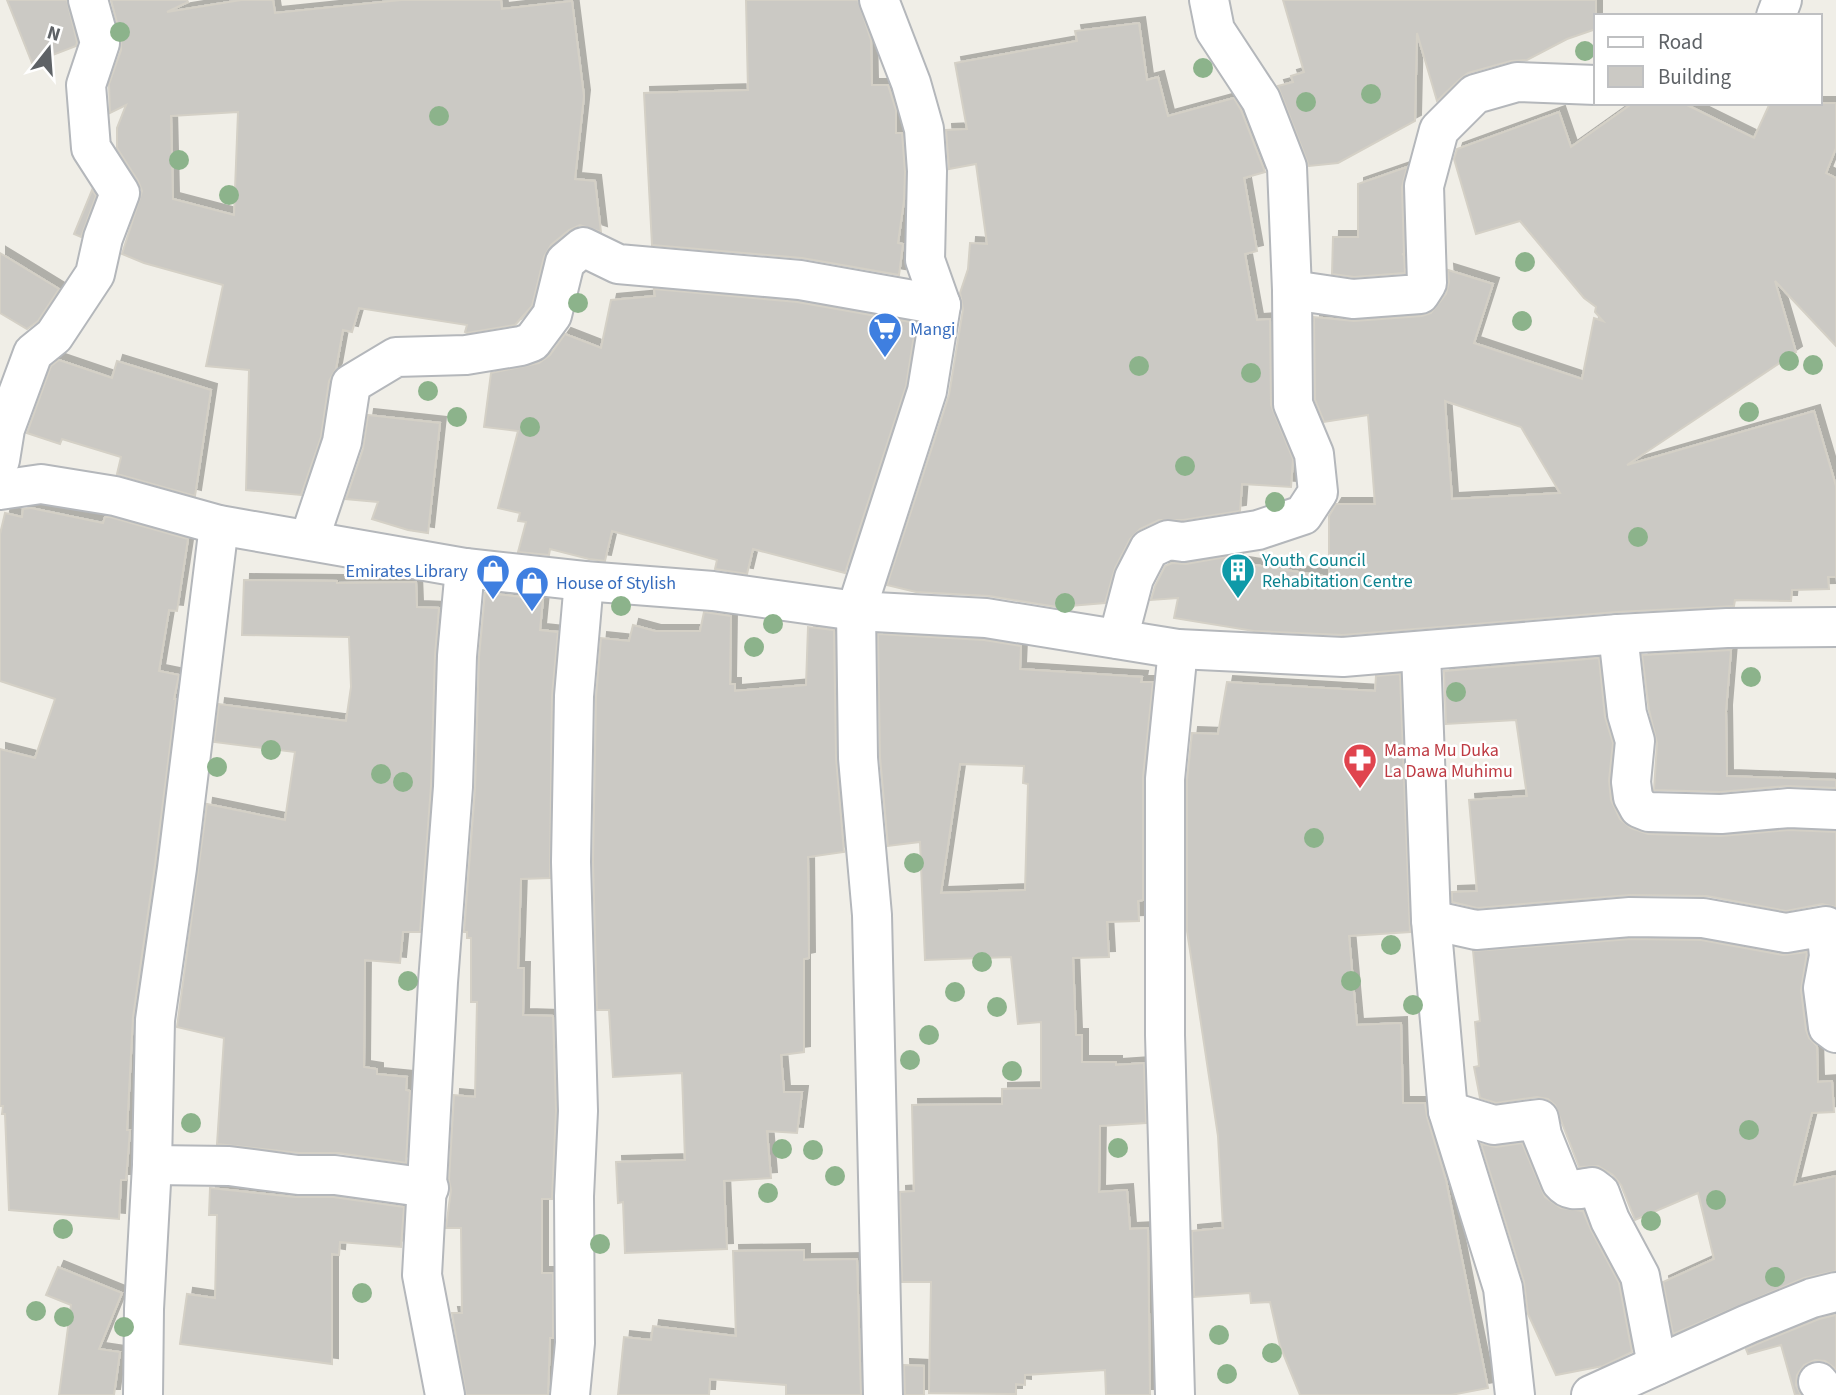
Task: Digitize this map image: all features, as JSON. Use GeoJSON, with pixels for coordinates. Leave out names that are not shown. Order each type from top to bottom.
{"type":"FeatureCollection","features":[{"type":"Feature","properties":{"kind":"street"},"geometry":{"type":"LineString","coordinates":[[0,460],[5,429],[33,353],[54,336],[95,274],[103,238],[120,193],[92,148],[86,85],[100,43],[88,0]]}},
{"type":"Feature","properties":{"kind":"street"},"geometry":{"type":"LineString","coordinates":[[879,0],[911,83],[924,130],[927,172],[925,260],[941,305],[927,391],[856,611],[858,758],[872,915],[883,1395]]}},
{"type":"Feature","properties":{"kind":"street"},"geometry":{"type":"LineString","coordinates":[[1118,639],[1134,578],[1149,549],[1168,541],[1183,542],[1258,530],[1303,515],[1318,492],[1314,454],[1293,404],[1287,167],[1261,100],[1215,30],[1209,0]]}},
{"type":"Feature","properties":{"kind":"street"},"geometry":{"type":"LineString","coordinates":[[1292,290],[1353,299],[1420,294],[1427,283],[1424,186],[1439,130],[1475,94],[1517,82],[1594,85]]}},
{"type":"Feature","properties":{"kind":"street"},"geometry":{"type":"LineString","coordinates":[[309,540],[342,442],[351,384],[396,358],[466,355],[532,342],[552,315],[565,262],[583,247],[618,264],[800,280],[941,305]]}},
{"type":"Feature","properties":{"kind":"street"},"geometry":{"type":"LineString","coordinates":[[0,490],[41,484],[115,496],[219,525],[465,568],[713,591],[856,611],[986,618],[1178,649],[1343,657],[1618,634],[1727,628],[1836,627]]}},
{"type":"Feature","properties":{"kind":"street"},"geometry":{"type":"LineString","coordinates":[[143,1395],[155,1020],[177,868],[219,525]]}},
{"type":"Feature","properties":{"kind":"street"},"geometry":{"type":"LineString","coordinates":[[445,1395],[422,1275],[429,1188],[438,982],[453,787],[457,656],[465,568]]}},
{"type":"Feature","properties":{"kind":"street"},"geometry":{"type":"LineString","coordinates":[[570,1395],[575,1343],[574,1196],[578,1111],[571,848],[574,696],[584,581]]}},
{"type":"Feature","properties":{"kind":"street"},"geometry":{"type":"LineString","coordinates":[[1618,634],[1628,714],[1635,741],[1631,782],[1633,797],[1639,808],[1649,812],[1721,814],[1789,808],[1836,810]]}},
{"type":"Feature","properties":{"kind":"street"},"geometry":{"type":"LineString","coordinates":[[1175,1395],[1165,1035],[1165,806],[1178,649]]}},
{"type":"Feature","properties":{"kind":"street"},"geometry":{"type":"LineString","coordinates":[[1421,652],[1431,920],[1448,1111],[1503,1288],[1515,1395]]}},
{"type":"Feature","properties":{"kind":"street"},"geometry":{"type":"LineString","coordinates":[[1431,920],[1476,930],[1630,916],[1703,918],[1786,933],[1826,926],[1829,956],[1823,988],[1828,1027],[1836,1033]]}},
{"type":"Feature","properties":{"kind":"street"},"geometry":{"type":"LineString","coordinates":[[1448,1111],[1494,1125],[1539,1119],[1542,1135],[1566,1188],[1573,1191],[1592,1187],[1601,1193],[1610,1220],[1640,1276],[1657,1364]]}},
{"type":"Feature","properties":{"kind":"street"},"geometry":{"type":"LineString","coordinates":[[152,1164],[229,1166],[298,1175],[335,1175],[429,1188]]}},
{"type":"Feature","properties":{"kind":"street"},"geometry":{"type":"LineString","coordinates":[[1591,1395],[1748,1324],[1811,1298],[1836,1292]]}},
{"type":"Feature","properties":{"kind":"building"},"geometry":{"type":"Polygon","coordinates":[[[7,0],[67,0],[76,46],[32,63],[7,0]]]}},
{"type":"Feature","properties":{"kind":"building"},"geometry":{"type":"Polygon","coordinates":[[[111,0],[187,0],[188,2],[167,12],[241,0],[273,0],[275,13],[401,0],[501,0],[502,9],[572,1],[584,96],[575,179],[595,181],[601,232],[580,225],[569,230],[551,245],[544,257],[532,306],[515,325],[467,333],[467,325],[359,308],[352,332],[343,330],[336,369],[329,381],[321,437],[301,495],[246,490],[249,370],[206,366],[223,285],[144,263],[122,254],[142,191],[117,148],[117,128],[126,105],[110,113],[109,84],[121,50],[121,38],[111,0]],[[238,112],[171,116],[173,199],[234,215],[238,112]]]}},
{"type":"Feature","properties":{"kind":"building"},"geometry":{"type":"Polygon","coordinates":[[[746,0],[858,0],[871,40],[872,85],[888,85],[896,110],[896,133],[902,133],[905,172],[898,243],[903,244],[899,275],[802,258],[652,245],[644,93],[748,90],[746,0]]]}},
{"type":"Feature","properties":{"kind":"building"},"geometry":{"type":"Polygon","coordinates":[[[1283,0],[1596,0],[1594,30],[1567,39],[1527,60],[1511,61],[1468,73],[1437,101],[1417,33],[1415,121],[1338,163],[1309,166],[1278,86],[1293,82],[1291,76],[1304,72],[1283,0]]]}},
{"type":"Feature","properties":{"kind":"building"},"geometry":{"type":"Polygon","coordinates":[[[1139,23],[1147,80],[1158,77],[1168,116],[1234,98],[1265,172],[1244,178],[1257,251],[1245,254],[1257,320],[1270,319],[1271,405],[1293,459],[1291,487],[1242,484],[1240,511],[1183,520],[1159,520],[1140,529],[1130,539],[1115,568],[1105,603],[1057,607],[989,596],[916,592],[887,585],[949,395],[963,309],[960,293],[968,269],[970,243],[987,244],[976,164],[949,169],[946,130],[967,129],[955,63],[1077,41],[1075,31],[1139,23]]]}},
{"type":"Feature","properties":{"kind":"building"},"geometry":{"type":"Polygon","coordinates":[[[1836,103],[1836,148],[1826,173],[1836,178],[1836,346],[1775,281],[1796,352],[1627,465],[1814,411],[1836,486],[1836,577],[1828,577],[1829,589],[1792,590],[1791,601],[1735,600],[1734,606],[1617,612],[1343,635],[1254,631],[1174,618],[1178,598],[1151,600],[1165,566],[1172,563],[1186,564],[1237,555],[1237,562],[1329,577],[1329,516],[1336,504],[1375,504],[1368,415],[1324,422],[1315,400],[1314,317],[1354,321],[1431,313],[1446,294],[1448,270],[1493,284],[1474,343],[1582,379],[1594,318],[1603,321],[1595,312],[1596,307],[1584,298],[1520,221],[1476,234],[1454,159],[1457,149],[1559,112],[1571,147],[1630,105],[1687,105],[1754,138],[1769,105],[1836,103]],[[1445,401],[1452,499],[1560,493],[1521,427],[1445,401]]]}},
{"type":"Feature","properties":{"kind":"building"},"geometry":{"type":"Polygon","coordinates":[[[1407,167],[1402,187],[1402,254],[1405,273],[1354,277],[1332,274],[1333,237],[1358,237],[1358,184],[1407,167]]]}},
{"type":"Feature","properties":{"kind":"building"},"geometry":{"type":"Polygon","coordinates":[[[92,190],[96,196],[81,237],[74,234],[92,190]]]}},
{"type":"Feature","properties":{"kind":"building"},"geometry":{"type":"Polygon","coordinates":[[[0,253],[59,289],[38,321],[27,329],[0,313],[0,253]]]}},
{"type":"Feature","properties":{"kind":"building"},"geometry":{"type":"Polygon","coordinates":[[[654,289],[797,302],[916,323],[906,386],[845,573],[753,549],[747,574],[715,569],[717,560],[612,531],[605,561],[550,549],[549,555],[518,552],[526,522],[518,521],[520,513],[498,508],[518,431],[484,427],[491,373],[539,363],[550,355],[565,334],[601,348],[611,300],[655,296],[654,289]]]}},
{"type":"Feature","properties":{"kind":"building"},"geometry":{"type":"Polygon","coordinates":[[[59,360],[112,378],[117,361],[211,390],[195,496],[117,474],[121,457],[62,439],[60,444],[27,433],[51,366],[59,360]]]}},
{"type":"Feature","properties":{"kind":"building"},"geometry":{"type":"Polygon","coordinates":[[[368,415],[440,423],[428,533],[372,519],[378,502],[346,499],[363,449],[368,415]]]}},
{"type":"Feature","properties":{"kind":"building"},"geometry":{"type":"Polygon","coordinates":[[[31,508],[103,523],[105,517],[110,517],[188,539],[177,611],[169,610],[159,671],[179,675],[133,1017],[127,1130],[130,1130],[126,1180],[121,1180],[119,1219],[9,1210],[5,1114],[2,1114],[3,1106],[0,1106],[0,749],[35,758],[55,699],[0,681],[0,534],[5,513],[22,517],[23,509],[31,508]]]}},
{"type":"Feature","properties":{"kind":"building"},"geometry":{"type":"Polygon","coordinates":[[[244,580],[416,582],[417,607],[439,608],[431,786],[420,932],[403,932],[400,963],[365,960],[364,1067],[377,1069],[377,1074],[407,1077],[406,1090],[410,1091],[406,1163],[338,1153],[299,1153],[217,1144],[224,1038],[177,1027],[207,804],[285,820],[295,752],[214,742],[219,704],[346,721],[351,687],[349,637],[242,635],[244,580]]]}},
{"type":"Feature","properties":{"kind":"building"},"geometry":{"type":"Polygon","coordinates":[[[485,593],[543,599],[540,630],[558,632],[552,696],[550,878],[521,879],[518,968],[524,968],[523,1015],[553,1016],[556,1111],[552,1199],[542,1199],[542,1273],[553,1273],[553,1338],[550,1338],[548,1395],[466,1395],[452,1313],[462,1313],[461,1228],[446,1228],[451,1190],[449,1180],[454,1095],[475,1097],[477,1002],[471,1002],[471,938],[467,938],[467,932],[464,932],[475,789],[479,657],[485,593]]]}},
{"type":"Feature","properties":{"kind":"building"},"geometry":{"type":"Polygon","coordinates":[[[704,612],[731,616],[730,684],[735,684],[735,691],[806,685],[808,627],[834,630],[836,758],[844,852],[808,857],[809,958],[804,959],[804,1052],[781,1055],[784,1092],[802,1092],[797,1133],[767,1131],[771,1178],[724,1181],[727,1249],[625,1253],[623,1202],[618,1203],[616,1162],[685,1160],[682,1073],[613,1077],[609,1010],[597,1010],[593,862],[596,697],[601,638],[629,641],[633,625],[655,631],[700,631],[704,612]]]}},
{"type":"Feature","properties":{"kind":"building"},"geometry":{"type":"Polygon","coordinates":[[[878,634],[984,640],[1021,646],[1020,669],[1142,677],[1141,682],[1153,682],[1143,777],[1143,900],[1138,901],[1139,921],[1107,922],[1109,957],[1073,958],[1076,1035],[1082,1035],[1082,1062],[1116,1062],[1116,1065],[1144,1063],[1146,1123],[1100,1126],[1099,1192],[1127,1190],[1130,1229],[1148,1228],[1150,1395],[1106,1395],[1105,1370],[1025,1375],[1025,1385],[1016,1384],[1016,1394],[929,1393],[931,1282],[902,1282],[900,1192],[914,1191],[912,1105],[1002,1104],[1002,1089],[1041,1088],[1041,1022],[1018,1024],[1011,957],[925,960],[920,842],[888,846],[880,757],[878,634]],[[960,764],[941,893],[1025,890],[1028,784],[1023,783],[1024,766],[960,764]]]}},
{"type":"Feature","properties":{"kind":"building"},"geometry":{"type":"Polygon","coordinates":[[[1731,650],[1726,711],[1727,776],[1836,780],[1836,788],[1787,786],[1720,792],[1654,790],[1657,743],[1649,710],[1642,655],[1731,650]]]}},
{"type":"Feature","properties":{"kind":"building"},"geometry":{"type":"Polygon","coordinates":[[[1599,658],[1605,717],[1613,743],[1609,780],[1611,800],[1620,819],[1631,828],[1648,834],[1721,836],[1789,830],[1836,832],[1836,907],[1822,904],[1786,911],[1707,896],[1630,895],[1477,908],[1452,902],[1452,892],[1477,891],[1469,800],[1527,796],[1516,720],[1446,724],[1444,671],[1599,658]]]}},
{"type":"Feature","properties":{"kind":"building"},"geometry":{"type":"Polygon","coordinates":[[[1400,674],[1410,932],[1349,936],[1357,1025],[1401,1023],[1403,1103],[1425,1103],[1446,1180],[1488,1388],[1451,1395],[1300,1395],[1280,1346],[1270,1302],[1251,1303],[1250,1293],[1194,1297],[1192,1231],[1223,1228],[1218,1136],[1187,931],[1187,780],[1192,733],[1218,734],[1227,682],[1375,691],[1376,676],[1400,674]]]}},
{"type":"Feature","properties":{"kind":"building"},"geometry":{"type":"Polygon","coordinates":[[[1631,939],[1701,940],[1783,955],[1807,952],[1801,990],[1806,1030],[1817,1046],[1818,1082],[1832,1081],[1834,1112],[1812,1113],[1794,1185],[1836,1176],[1836,1271],[1804,1278],[1673,1334],[1663,1282],[1714,1259],[1698,1193],[1635,1220],[1621,1185],[1613,1175],[1598,1166],[1579,1167],[1555,1105],[1548,1099],[1537,1097],[1496,1103],[1480,1098],[1474,1067],[1479,1066],[1475,1022],[1480,1021],[1473,951],[1631,939]]]}},
{"type":"Feature","properties":{"kind":"building"},"geometry":{"type":"Polygon","coordinates":[[[1522,1143],[1545,1197],[1561,1208],[1583,1211],[1619,1283],[1632,1352],[1603,1366],[1556,1375],[1528,1314],[1524,1282],[1481,1144],[1496,1147],[1522,1143]]]}},
{"type":"Feature","properties":{"kind":"building"},"geometry":{"type":"Polygon","coordinates":[[[210,1188],[295,1197],[333,1197],[404,1207],[401,1247],[340,1242],[339,1255],[332,1254],[332,1364],[180,1344],[187,1294],[215,1298],[217,1215],[209,1215],[210,1188]]]}},
{"type":"Feature","properties":{"kind":"building"},"geometry":{"type":"Polygon","coordinates":[[[804,1250],[804,1260],[857,1259],[861,1395],[786,1395],[786,1385],[710,1379],[709,1395],[618,1395],[624,1337],[651,1340],[653,1326],[736,1336],[733,1251],[804,1250]]]}},
{"type":"Feature","properties":{"kind":"building"},"geometry":{"type":"Polygon","coordinates":[[[58,1267],[122,1293],[99,1349],[120,1352],[114,1395],[59,1395],[71,1305],[46,1295],[58,1267]]]}},
{"type":"Feature","properties":{"kind":"building"},"geometry":{"type":"Polygon","coordinates":[[[1836,1315],[1836,1369],[1825,1361],[1815,1360],[1804,1365],[1797,1375],[1796,1385],[1801,1395],[1795,1395],[1781,1345],[1748,1354],[1746,1349],[1757,1344],[1819,1319],[1836,1315]]]}},
{"type":"Feature","properties":{"kind":"building"},"geometry":{"type":"Polygon","coordinates":[[[904,1365],[924,1366],[924,1395],[905,1395],[904,1365]]]}},
{"type":"Feature","properties":{"kind":"place","name":"Mangi"},"geometry":{"type":"Point","coordinates":[885,359]}},
{"type":"Feature","properties":{"kind":"place","name":"Youth Council Rehabitation Centre"},"geometry":{"type":"Point","coordinates":[1238,600]}},
{"type":"Feature","properties":{"kind":"place","name":"Emirates Library"},"geometry":{"type":"Point","coordinates":[493,601]}},
{"type":"Feature","properties":{"kind":"place","name":"House of Stylish"},"geometry":{"type":"Point","coordinates":[532,613]}},
{"type":"Feature","properties":{"kind":"place","name":"Mama Mu Duka La Dawa Muhimu"},"geometry":{"type":"Point","coordinates":[1360,790]}}]}
